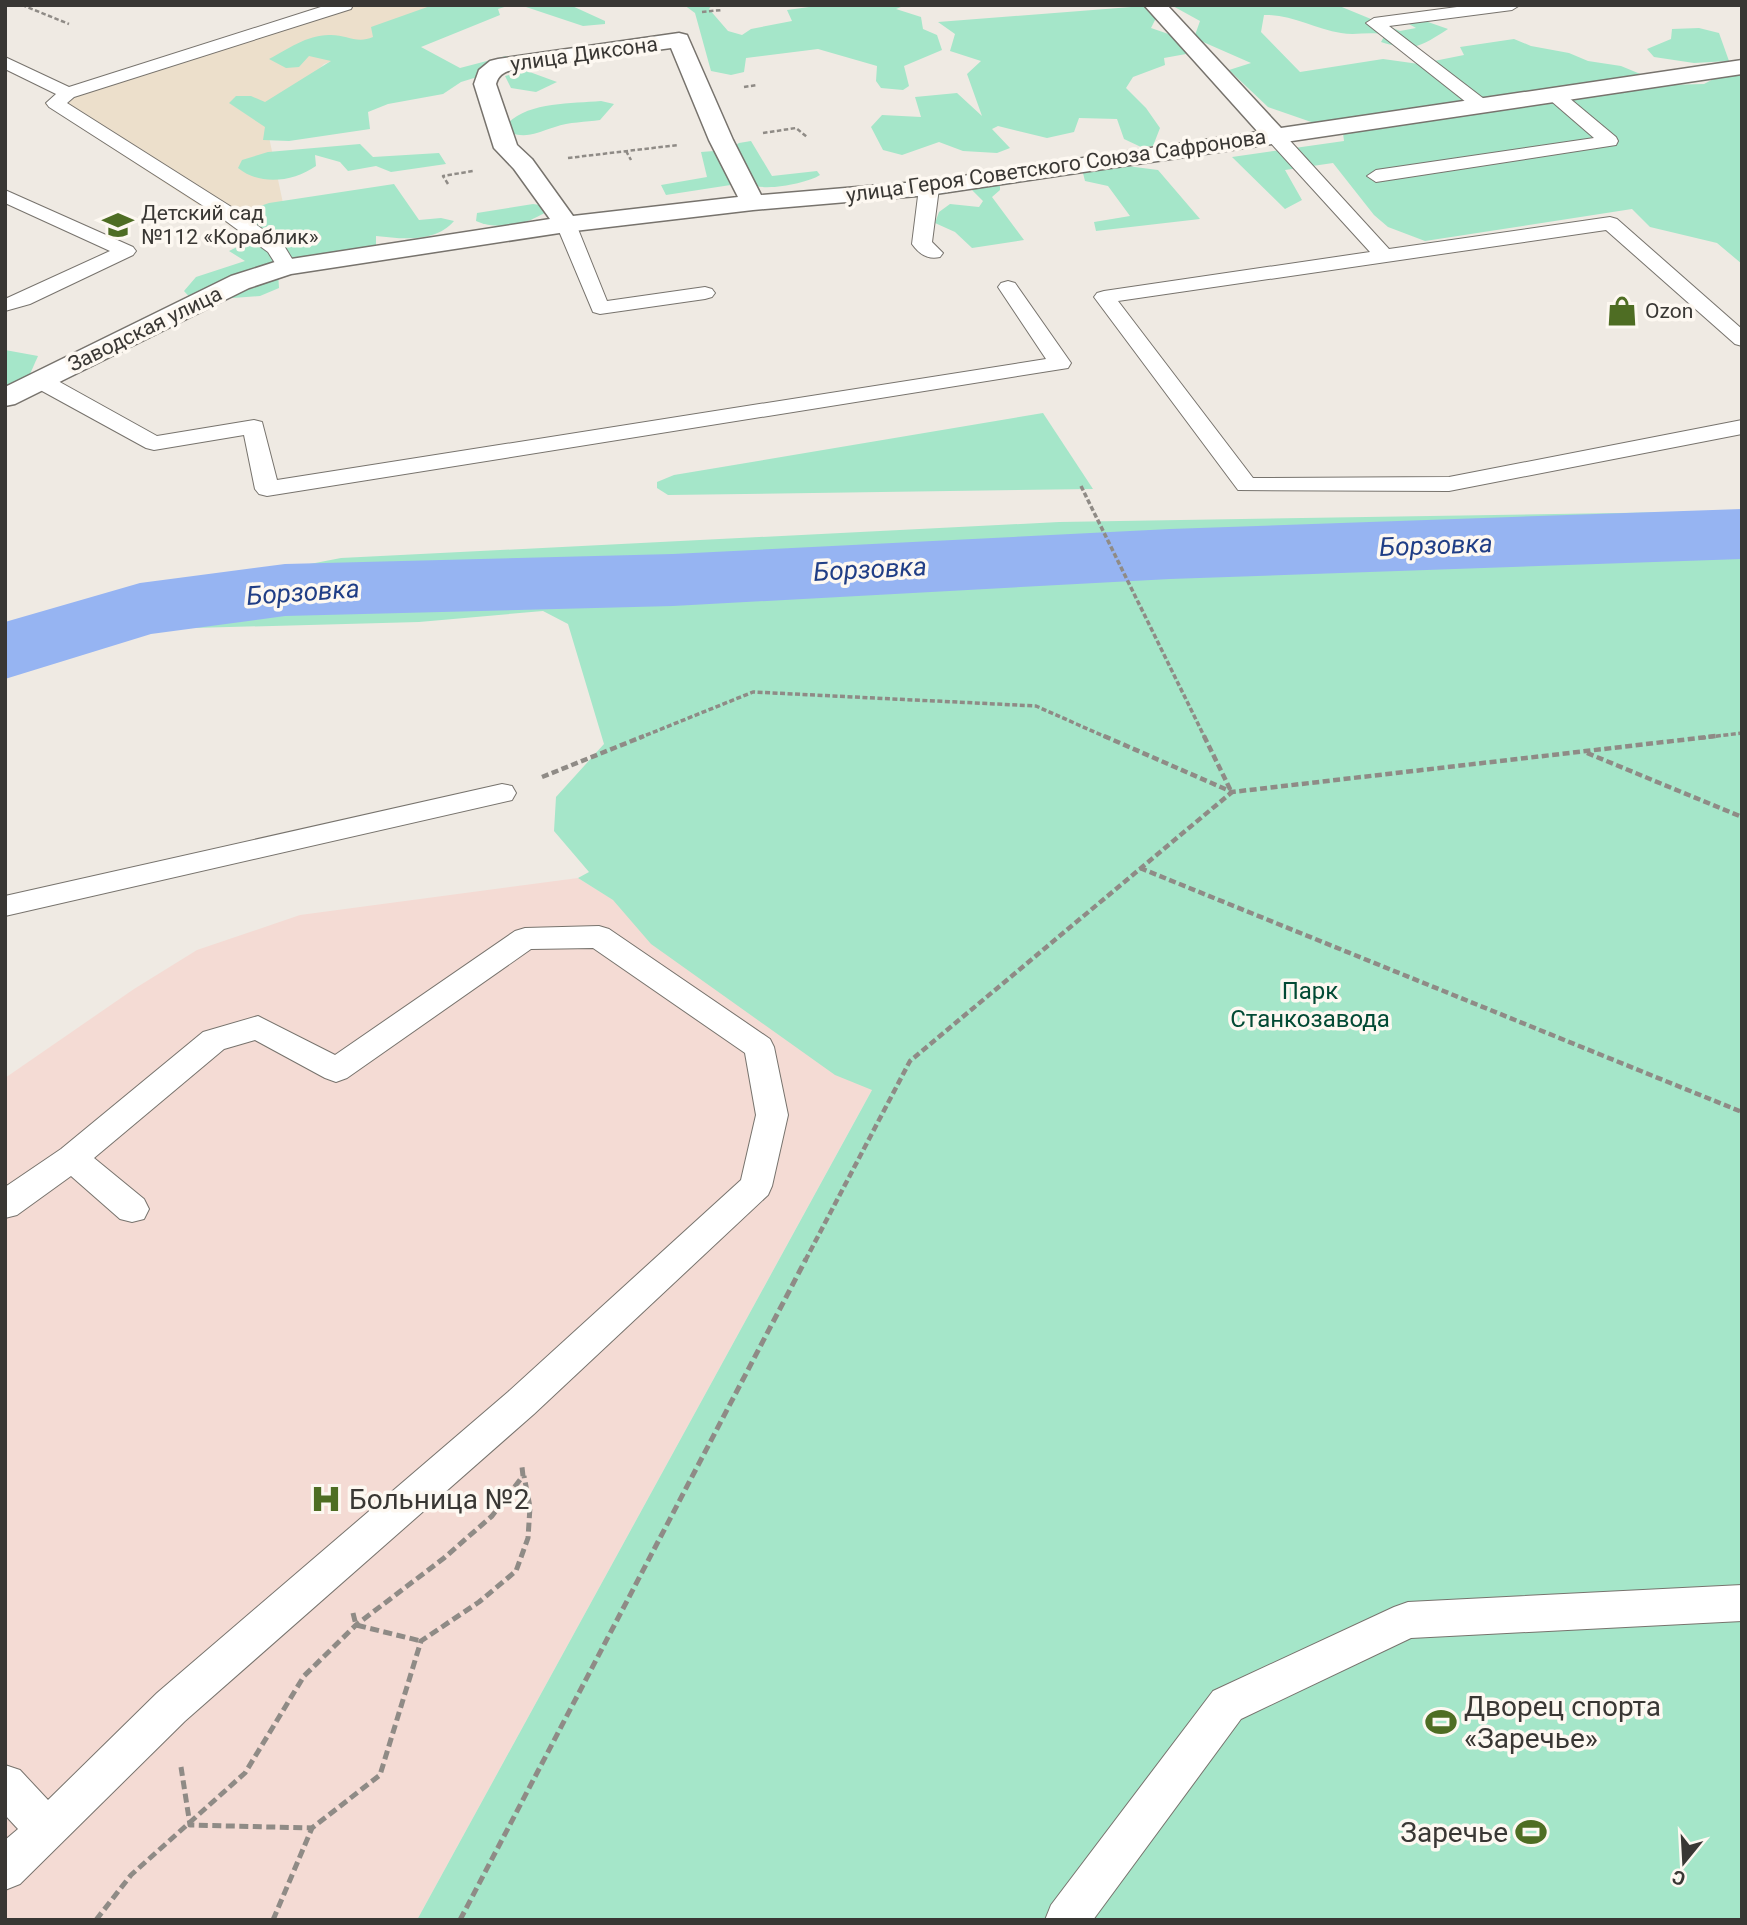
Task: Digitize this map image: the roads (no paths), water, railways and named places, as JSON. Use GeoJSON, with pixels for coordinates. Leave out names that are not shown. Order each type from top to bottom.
{"type":"FeatureCollection","features":[{"type":"Feature","properties":{"kind":"street"},"geometry":{"type":"LineString","coordinates":[[1154,5],[1275,136]]}},
{"type":"Feature","properties":{"kind":"street","name":"улица Диксона"},"geometry":{"type":"LineString","coordinates":[[566,224],[523,164],[506,148],[485,84],[487,75],[498,66],[679,40],[720,140],[753,203]]}},
{"type":"Feature","properties":{"kind":"street","name":"улица Героя Советского Союза Сафронова"},"geometry":{"type":"LineString","coordinates":[[287,267],[566,224],[753,203],[929,188],[1742,67]]}},
{"type":"Feature","properties":{"kind":"street","name":"Заводская улица"},"geometry":{"type":"LineString","coordinates":[[5,398],[240,282],[287,267]]}},
{"type":"Feature","properties":{"kind":"lane"},"geometry":{"type":"LineString","coordinates":[[287,267],[276,248],[226,212],[55,103],[68,93],[345,5]]}},
{"type":"Feature","properties":{"kind":"lane"},"geometry":{"type":"LineString","coordinates":[[1482,106],[1374,23],[1512,5]]}},
{"type":"Feature","properties":{"kind":"lane"},"geometry":{"type":"LineString","coordinates":[[5,62],[68,93]]}},
{"type":"Feature","properties":{"kind":"lane"},"geometry":{"type":"LineString","coordinates":[[1376,176],[1609,141],[1556,96]]}},
{"type":"Feature","properties":{"kind":"lane"},"geometry":{"type":"LineString","coordinates":[[1275,136],[1383,254]]}},
{"type":"Feature","properties":{"kind":"lane"},"geometry":{"type":"LineString","coordinates":[[929,188],[923,216],[922,244],[933,253]]}},
{"type":"Feature","properties":{"kind":"lane"},"geometry":{"type":"LineString","coordinates":[[5,196],[126,251],[23,300],[5,305]]}},
{"type":"Feature","properties":{"kind":"lane"},"geometry":{"type":"LineString","coordinates":[[1742,340],[1610,223],[1383,254],[1104,297],[1246,485],[1449,484],[1742,427]]}},
{"type":"Feature","properties":{"kind":"lane"},"geometry":{"type":"LineString","coordinates":[[566,224],[600,308],[705,293]]}},
{"type":"Feature","properties":{"kind":"lane"},"geometry":{"type":"LineString","coordinates":[[41,381],[154,443],[254,427],[267,489],[1060,363],[1008,287]]}},
{"type":"Feature","properties":{"kind":"lane"},"geometry":{"type":"LineString","coordinates":[[5,906],[502,793]]}},
{"type":"Feature","properties":{"kind":"lane"},"geometry":{"type":"LineString","coordinates":[[5,1205],[72,1158],[214,1040],[258,1028],[336,1070],[525,939],[599,937],[759,1047],[772,1115],[757,1186],[521,1403],[171,1707],[5,1869]]}},
{"type":"Feature","properties":{"kind":"lane"},"geometry":{"type":"LineString","coordinates":[[72,1158],[132,1209]]}},
{"type":"Feature","properties":{"kind":"lane"},"geometry":{"type":"LineString","coordinates":[[1066,1920],[1227,1705],[1311,1665],[1408,1620],[1742,1602]]}},
{"type":"Feature","properties":{"kind":"lane"},"geometry":{"type":"LineString","coordinates":[[5,1785],[47,1830]]}},
{"type":"Feature","properties":{"kind":"waterway","name":"Борзовка"},"geometry":{"type":"LineString","coordinates":[[5,651],[140,609],[285,590],[673,580],[1170,554],[1742,534]]}},
{"type":"Feature","properties":{"kind":"place","name":"Детский сад №112 «Кораблик»"},"geometry":{"type":"Point","coordinates":[118,225]}},
{"type":"Feature","properties":{"kind":"place","name":"Ozon"},"geometry":{"type":"Point","coordinates":[1622,311]}},
{"type":"Feature","properties":{"kind":"place","name":"Больница №2"},"geometry":{"type":"Point","coordinates":[326,1499]}},
{"type":"Feature","properties":{"kind":"place","name":"Дворец спорта «Заречье»"},"geometry":{"type":"Point","coordinates":[1441,1722]}},
{"type":"Feature","properties":{"kind":"place","name":"Заречье"},"geometry":{"type":"Point","coordinates":[1531,1832]}},
{"type":"Feature","properties":{"kind":"park label","name":"Парк Станкозавода"},"geometry":{"type":"Point","coordinates":[1310,1005]}}]}
